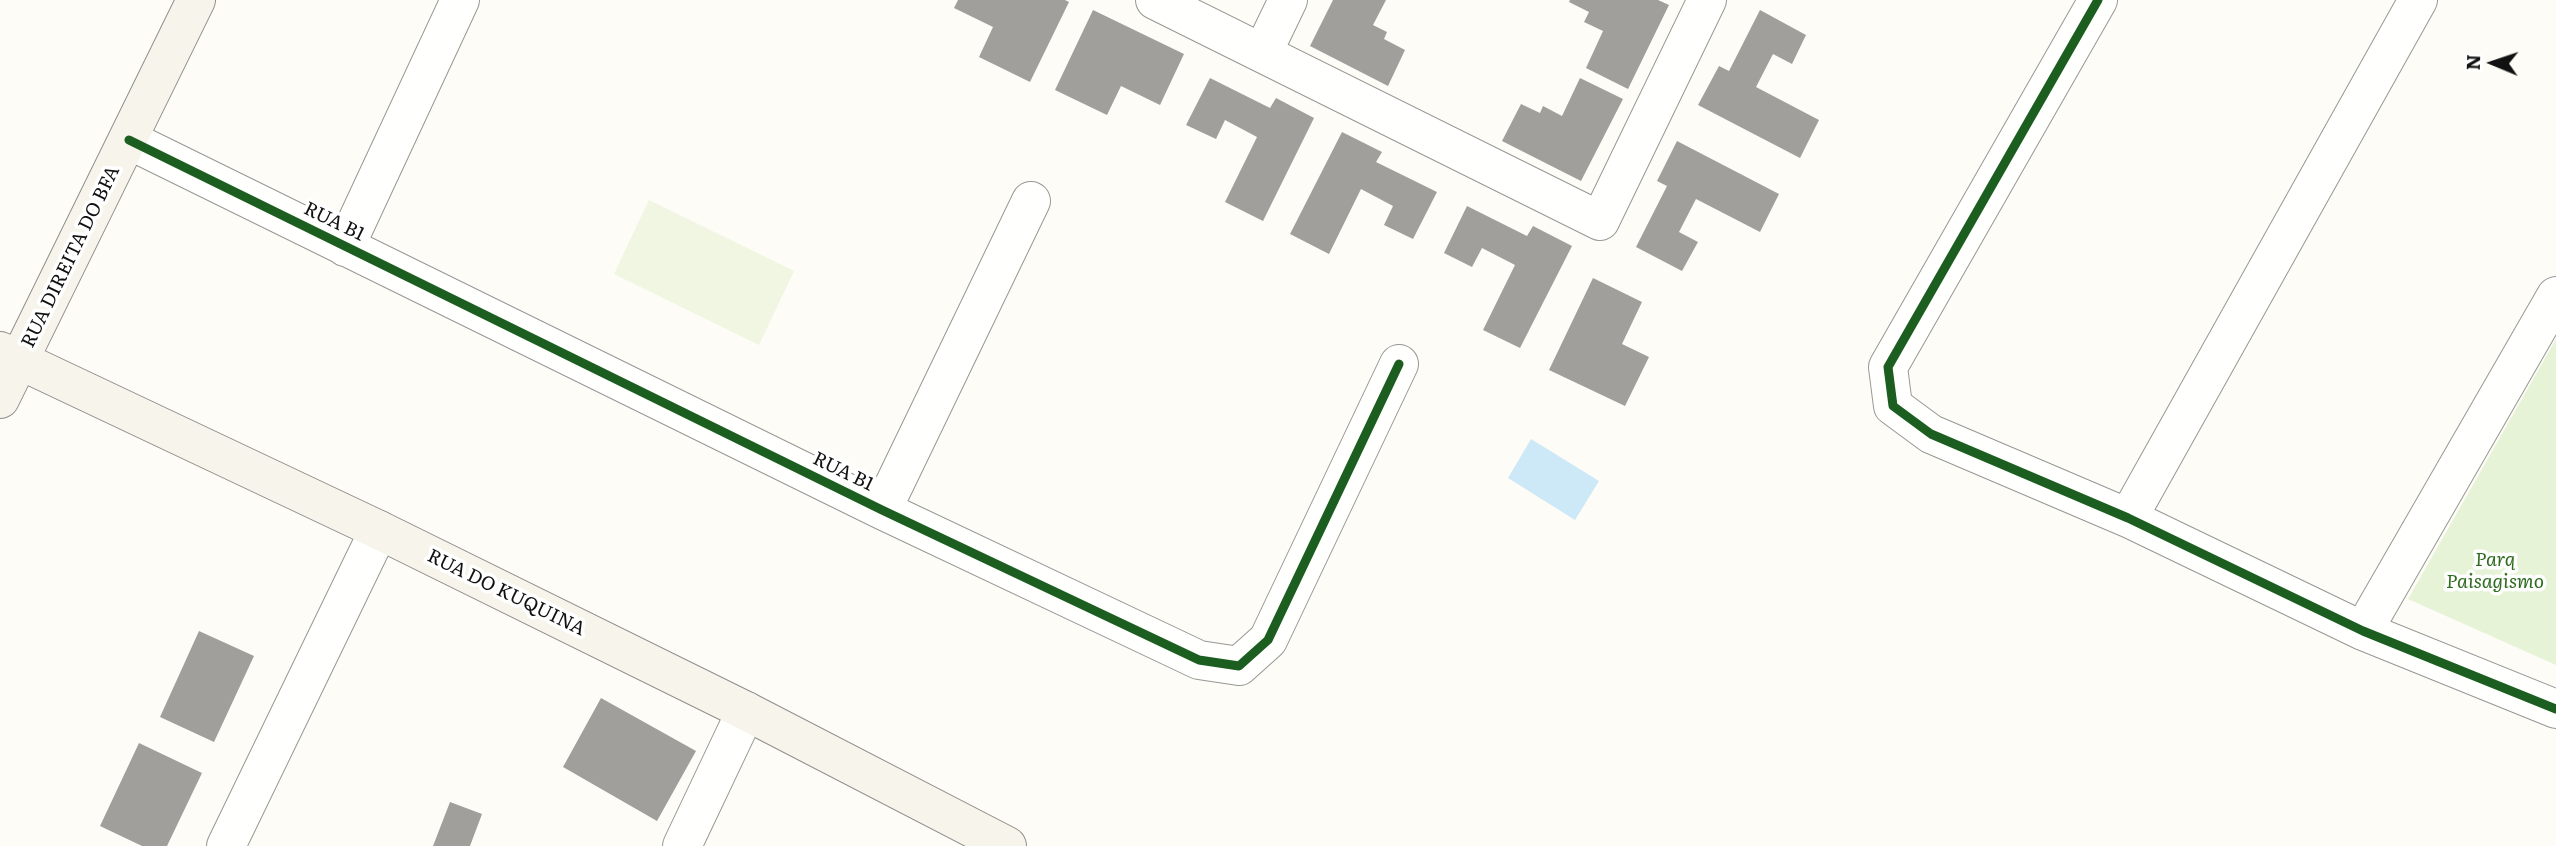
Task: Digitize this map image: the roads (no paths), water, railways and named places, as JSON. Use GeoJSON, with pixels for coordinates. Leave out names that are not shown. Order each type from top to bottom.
{"type":"FeatureCollection","features":[{"type":"Feature","properties":{"kind":"street","name":"RUA DIREITA DO BFA"},"geometry":{"type":"LineString","coordinates":[[0,399],[9,356],[129,140],[196,0]]}},
{"type":"Feature","properties":{"kind":"street"},"geometry":{"type":"LineString","coordinates":[[345,247],[460,0]]}},
{"type":"Feature","properties":{"kind":"street"},"geometry":{"type":"LineString","coordinates":[[1155,0],[1600,221],[1707,0]]}},
{"type":"Feature","properties":{"kind":"street"},"geometry":{"type":"LineString","coordinates":[[1264,52],[1288,0]]}},
{"type":"Feature","properties":{"kind":"street"},"geometry":{"type":"LineString","coordinates":[[2098,0],[1888,367],[1893,406],[1931,434],[2128,518],[2363,631],[2556,709]]}},
{"type":"Feature","properties":{"kind":"street"},"geometry":{"type":"LineString","coordinates":[[2128,518],[2418,0]]}},
{"type":"Feature","properties":{"kind":"street","name":"RUA B1"},"geometry":{"type":"LineString","coordinates":[[129,140],[881,510],[1199,660],[1239,666],[1268,640],[1399,364]]}},
{"type":"Feature","properties":{"kind":"street"},"geometry":{"type":"LineString","coordinates":[[881,510],[1031,201]]}},
{"type":"Feature","properties":{"kind":"street"},"geometry":{"type":"LineString","coordinates":[[2363,631],[2556,296]]}},
{"type":"Feature","properties":{"kind":"street","name":"RUA DO KUQUINA"},"geometry":{"type":"LineString","coordinates":[[9,356],[379,530],[746,710],[1007,846]]}},
{"type":"Feature","properties":{"kind":"street"},"geometry":{"type":"LineString","coordinates":[[226,846],[379,530]]}},
{"type":"Feature","properties":{"kind":"street"},"geometry":{"type":"LineString","coordinates":[[682,846],[746,710]]}},
{"type":"Feature","properties":{"kind":"water"},"geometry":{"type":"Polygon","coordinates":[[[1531,439],[1599,481],[1575,520],[1508,478],[1531,439]]]}},
{"type":"Feature","properties":{"kind":"park label","name":"Parq Paisagismo"},"geometry":{"type":"Point","coordinates":[2495,571]}}]}
